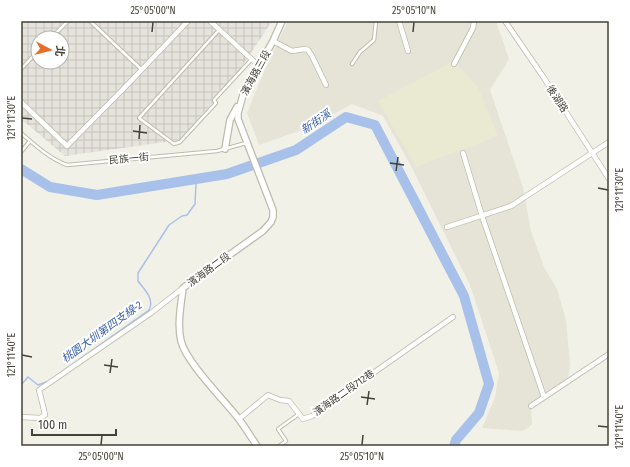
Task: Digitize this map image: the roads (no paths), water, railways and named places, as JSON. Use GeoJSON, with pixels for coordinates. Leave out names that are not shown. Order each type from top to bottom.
{"type":"FeatureCollection","features":[{"type":"Feature","properties":{"kind":"street"},"geometry":{"type":"LineString","coordinates":[[21,102],[67,146],[188,21]]}},
{"type":"Feature","properties":{"kind":"street"},"geometry":{"type":"LineString","coordinates":[[210,21],[259,66]]}},
{"type":"Feature","properties":{"kind":"street","name":"濱海路三段"},"geometry":{"type":"LineString","coordinates":[[250,148],[246,142],[238,119],[240,103],[282,21]]}},
{"type":"Feature","properties":{"kind":"street"},"geometry":{"type":"LineString","coordinates":[[399,21],[408,51]]}},
{"type":"Feature","properties":{"kind":"street"},"geometry":{"type":"LineString","coordinates":[[454,64],[474,28],[474,21]]}},
{"type":"Feature","properties":{"kind":"street","name":"後湖路"},"geometry":{"type":"LineString","coordinates":[[505,21],[609,178]]}},
{"type":"Feature","properties":{"kind":"street"},"geometry":{"type":"LineString","coordinates":[[273,41],[292,51],[308,50],[326,85]]}},
{"type":"Feature","properties":{"kind":"street"},"geometry":{"type":"LineString","coordinates":[[225,149],[230,120],[240,103]]}},
{"type":"Feature","properties":{"kind":"street"},"geometry":{"type":"LineString","coordinates":[[447,227],[511,206],[609,142]]}},
{"type":"Feature","properties":{"kind":"street","name":"濱海路二段"},"geometry":{"type":"LineString","coordinates":[[250,148],[273,210],[273,217],[268,226],[183,288],[180,329],[181,340],[184,348],[197,368],[239,419],[257,446]]}},
{"type":"Feature","properties":{"kind":"street"},"geometry":{"type":"LineString","coordinates":[[463,154],[482,216],[544,397]]}},
{"type":"Feature","properties":{"kind":"street"},"geometry":{"type":"LineString","coordinates":[[21,417],[40,418],[45,415],[39,390],[150,313],[183,288]]}},
{"type":"Feature","properties":{"kind":"street","name":"濱海路二段712巷"},"geometry":{"type":"LineString","coordinates":[[239,419],[268,395],[280,400],[289,401],[302,419],[312,416],[452,318]]}},
{"type":"Feature","properties":{"kind":"street"},"geometry":{"type":"LineString","coordinates":[[531,406],[609,354]]}},
{"type":"Feature","properties":{"kind":"lane"},"geometry":{"type":"LineString","coordinates":[[59,30],[68,21]]}},
{"type":"Feature","properties":{"kind":"lane"},"geometry":{"type":"LineString","coordinates":[[90,21],[142,70]]}},
{"type":"Feature","properties":{"kind":"lane"},"geometry":{"type":"LineString","coordinates":[[352,64],[360,52],[374,40],[376,21]]}},
{"type":"Feature","properties":{"kind":"lane"},"geometry":{"type":"LineString","coordinates":[[219,29],[138,118],[174,144],[180,142],[216,103],[214,100],[251,60]]}},
{"type":"Feature","properties":{"kind":"lane"},"geometry":{"type":"LineString","coordinates":[[21,69],[30,59]]}},
{"type":"Feature","properties":{"kind":"lane","name":"民族一街"},"geometry":{"type":"LineString","coordinates":[[21,133],[43,153],[67,165],[225,149],[246,142]]}},
{"type":"Feature","properties":{"kind":"lane"},"geometry":{"type":"LineString","coordinates":[[21,152],[30,140]]}},
{"type":"Feature","properties":{"kind":"lane"},"geometry":{"type":"LineString","coordinates":[[279,446],[286,441],[278,429],[298,414]]}},
{"type":"Feature","properties":{"kind":"waterway","name":"新街溪"},"geometry":{"type":"LineString","coordinates":[[21,169],[50,187],[97,195],[227,174],[296,150],[346,117],[375,125],[464,296],[489,384],[479,413],[456,440],[454,446]]}},
{"type":"Feature","properties":{"kind":"waterway","name":"桃園大圳第四支線-2"},"geometry":{"type":"LineString","coordinates":[[63,371],[149,310],[151,302],[150,298],[138,281],[138,273],[169,225],[182,216],[187,215],[195,204],[196,184]]}},
{"type":"Feature","properties":{"kind":"waterway","name":"桃園大圳第四支線-2"},"geometry":{"type":"LineString","coordinates":[[21,385],[28,377],[38,385],[46,382]]}}]}
